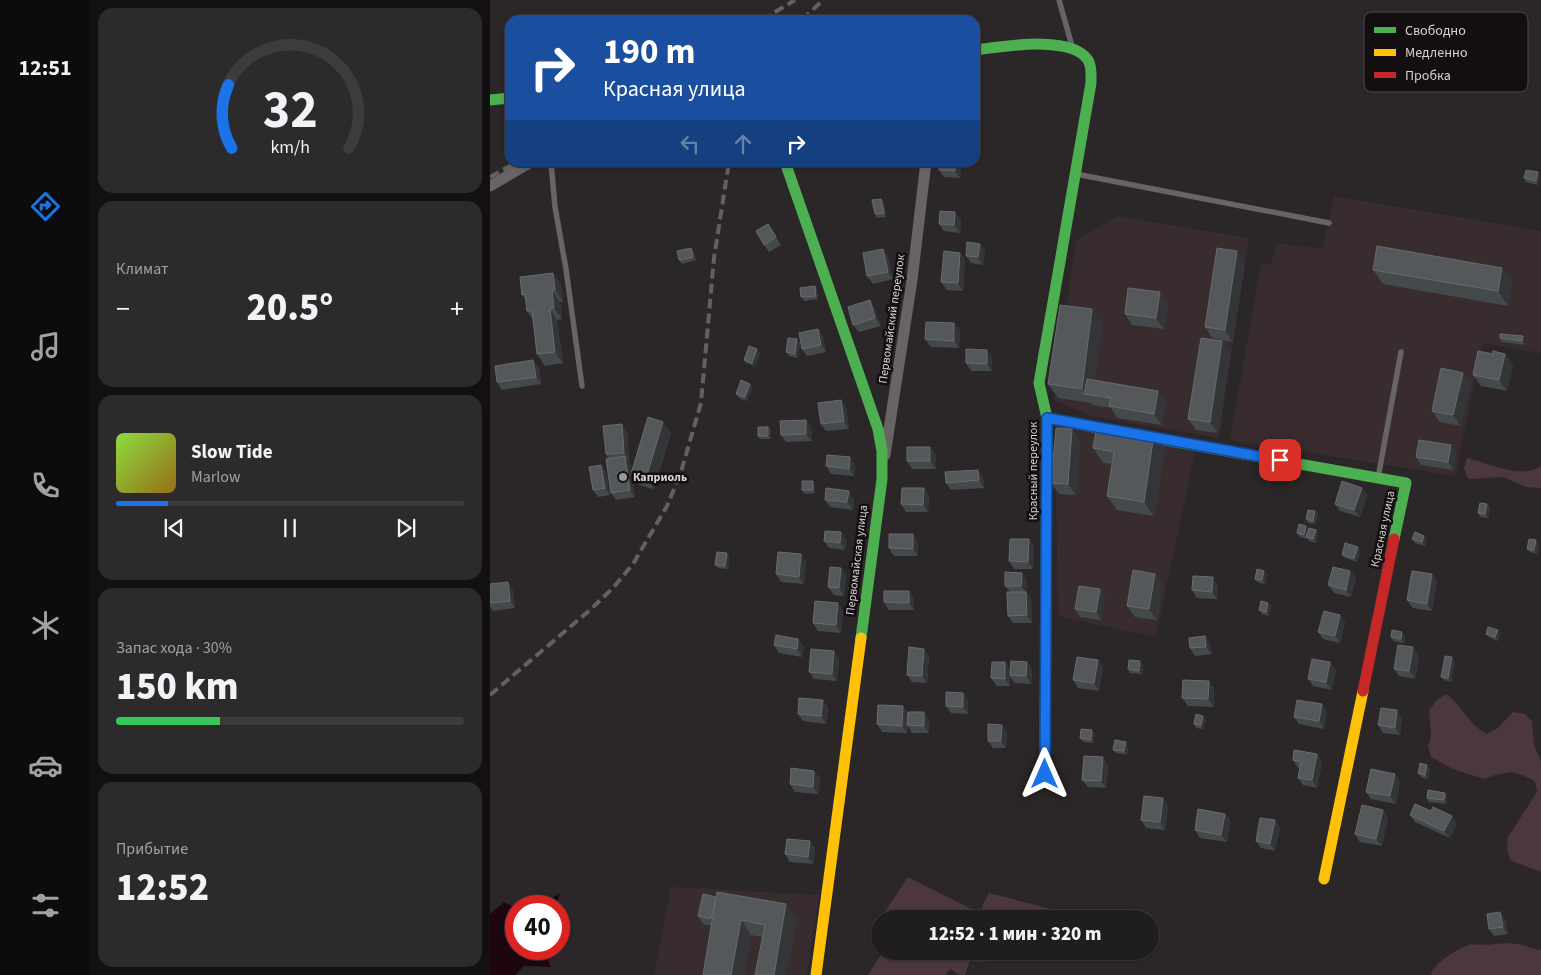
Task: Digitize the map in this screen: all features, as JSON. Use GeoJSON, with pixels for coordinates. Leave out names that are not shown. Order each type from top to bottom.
{"type":"FeatureCollection","features":[{"type":"Feature","properties":{"kind":"street"},"geometry":{"type":"LineString","coordinates":[[980,50],[1053,44],[1072,48]]}},
{"type":"Feature","properties":{"kind":"street","name":"Красный переулок"},"geometry":{"type":"LineString","coordinates":[[1045,774],[1047,418],[1039,383],[1091,83],[1088,61],[1084,55],[1072,48]]}},
{"type":"Feature","properties":{"kind":"street"},"geometry":{"type":"LineString","coordinates":[[490,100],[505,98]]}},
{"type":"Feature","properties":{"kind":"street"},"geometry":{"type":"LineString","coordinates":[[490,186],[522,167]]}},
{"type":"Feature","properties":{"kind":"street","name":"Первомайская улица"},"geometry":{"type":"LineString","coordinates":[[787,167],[878,428],[882,450],[882,479],[816,975]]}},
{"type":"Feature","properties":{"kind":"street","name":"Первомайский переулок"},"geometry":{"type":"LineString","coordinates":[[882,479],[912,280],[925,167]]}},
{"type":"Feature","properties":{"kind":"street","name":"Красная улица"},"geometry":{"type":"LineString","coordinates":[[1047,418],[1406,483],[1324,879]]}},
{"type":"Feature","properties":{"kind":"lane"},"geometry":{"type":"LineString","coordinates":[[1059,0],[1072,48]]}},
{"type":"Feature","properties":{"kind":"lane"},"geometry":{"type":"LineString","coordinates":[[551,167],[555,207],[566,269],[582,386]]}},
{"type":"Feature","properties":{"kind":"lane"},"geometry":{"type":"LineString","coordinates":[[1076,174],[1329,223]]}},
{"type":"Feature","properties":{"kind":"lane"},"geometry":{"type":"LineString","coordinates":[[1378,478],[1401,352]]}},
{"type":"Feature","properties":{"kind":"shaded area"},"geometry":{"type":"Polygon","coordinates":[[[1334,196],[1541,231],[1541,353],[1482,343],[1455,476],[1230,440],[1261,263],[1271,265],[1276,243],[1323,249],[1334,196]]]}},
{"type":"Feature","properties":{"kind":"shaded area"},"geometry":{"type":"Polygon","coordinates":[[[1118,216],[1249,238],[1219,438],[1091,416],[1054,400],[1076,240],[1118,216]]]}},
{"type":"Feature","properties":{"kind":"shaded area"},"geometry":{"type":"Polygon","coordinates":[[[1055,425],[1195,451],[1156,637],[1058,616],[1055,425]]]}},
{"type":"Feature","properties":{"kind":"shaded area"},"geometry":{"type":"Polygon","coordinates":[[[1467,458],[1514,471],[1533,470],[1541,466],[1541,488],[1526,487],[1503,477],[1468,479],[1464,468],[1467,458]]]}},
{"type":"Feature","properties":{"kind":"shaded area"},"geometry":{"type":"Polygon","coordinates":[[[1446,694],[1476,726],[1487,734],[1498,728],[1513,712],[1525,714],[1532,721],[1534,745],[1541,761],[1541,872],[1510,860],[1507,848],[1508,837],[1537,792],[1535,781],[1511,772],[1484,779],[1453,769],[1431,757],[1428,746],[1431,736],[1429,710],[1436,701],[1446,694]]]}},
{"type":"Feature","properties":{"kind":"shaded area"},"geometry":{"type":"Polygon","coordinates":[[[908,877],[973,910],[886,910],[908,877]]]}},
{"type":"Feature","properties":{"kind":"shaded area"},"geometry":{"type":"Polygon","coordinates":[[[671,887],[819,895],[807,975],[654,975],[671,887]]]}},
{"type":"Feature","properties":{"kind":"shaded area"},"geometry":{"type":"Polygon","coordinates":[[[989,893],[1050,910],[980,910],[989,893]]]}},
{"type":"Feature","properties":{"kind":"shaded area"},"geometry":{"type":"Polygon","coordinates":[[[505,902],[505,960],[548,960],[551,967],[524,966],[515,975],[490,975],[490,914],[505,902]]]}},
{"type":"Feature","properties":{"kind":"shaded area"},"geometry":{"type":"Polygon","coordinates":[[[1512,943],[1541,950],[1541,975],[1431,975],[1441,961],[1471,944],[1512,943]]]}},
{"type":"Feature","properties":{"kind":"shaded area"},"geometry":{"type":"Polygon","coordinates":[[[877,960],[986,960],[985,962],[970,961],[965,975],[960,975],[950,969],[946,975],[868,975],[877,960]]]}},
{"type":"Feature","properties":{"kind":"building"},"geometry":{"type":"Polygon","coordinates":[[[939,167],[955,167],[955,171],[939,170],[939,167]]]}},
{"type":"Feature","properties":{"kind":"building"},"geometry":{"type":"Polygon","coordinates":[[[1526,170],[1538,172],[1536,181],[1524,178],[1526,170]]]}},
{"type":"Feature","properties":{"kind":"building"},"geometry":{"type":"Polygon","coordinates":[[[881,199],[884,213],[875,214],[872,200],[881,199]]]}},
{"type":"Feature","properties":{"kind":"building"},"geometry":{"type":"Polygon","coordinates":[[[940,211],[955,212],[954,225],[939,224],[940,211]]]}},
{"type":"Feature","properties":{"kind":"building"},"geometry":{"type":"Polygon","coordinates":[[[768,224],[776,237],[764,245],[756,231],[768,224]]]}},
{"type":"Feature","properties":{"kind":"building"},"geometry":{"type":"Polygon","coordinates":[[[967,242],[980,244],[978,257],[966,256],[967,242]]]}},
{"type":"Feature","properties":{"kind":"building"},"geometry":{"type":"Polygon","coordinates":[[[1377,246],[1502,268],[1498,291],[1373,270],[1377,246]]]}},
{"type":"Feature","properties":{"kind":"building"},"geometry":{"type":"Polygon","coordinates":[[[691,248],[693,257],[679,260],[677,251],[691,248]]]}},
{"type":"Feature","properties":{"kind":"building"},"geometry":{"type":"Polygon","coordinates":[[[1217,248],[1237,251],[1225,330],[1205,327],[1217,248]]]}},
{"type":"Feature","properties":{"kind":"building"},"geometry":{"type":"Polygon","coordinates":[[[883,249],[888,272],[867,276],[863,253],[883,249]]]}},
{"type":"Feature","properties":{"kind":"building"},"geometry":{"type":"Polygon","coordinates":[[[944,251],[960,253],[958,283],[941,282],[944,251]]]}},
{"type":"Feature","properties":{"kind":"building"},"geometry":{"type":"Polygon","coordinates":[[[553,273],[555,290],[552,291],[554,308],[550,309],[555,352],[537,354],[532,311],[527,311],[525,294],[522,295],[520,277],[553,273]]]}},
{"type":"Feature","properties":{"kind":"building"},"geometry":{"type":"Polygon","coordinates":[[[815,286],[816,296],[801,297],[800,288],[815,286]]]}},
{"type":"Feature","properties":{"kind":"building"},"geometry":{"type":"Polygon","coordinates":[[[1128,288],[1160,292],[1156,318],[1125,314],[1128,288]]]}},
{"type":"Feature","properties":{"kind":"building"},"geometry":{"type":"Polygon","coordinates":[[[870,300],[875,318],[853,325],[848,307],[870,300]]]}},
{"type":"Feature","properties":{"kind":"building"},"geometry":{"type":"Polygon","coordinates":[[[1060,305],[1092,309],[1082,389],[1048,384],[1060,305]]]}},
{"type":"Feature","properties":{"kind":"building"},"geometry":{"type":"Polygon","coordinates":[[[926,322],[954,323],[954,341],[925,339],[926,322]]]}},
{"type":"Feature","properties":{"kind":"building"},"geometry":{"type":"Polygon","coordinates":[[[818,329],[821,345],[802,349],[799,333],[818,329]]]}},
{"type":"Feature","properties":{"kind":"building"},"geometry":{"type":"Polygon","coordinates":[[[1500,334],[1523,336],[1522,341],[1500,338],[1500,334]]]}},
{"type":"Feature","properties":{"kind":"building"},"geometry":{"type":"Polygon","coordinates":[[[788,338],[797,339],[795,354],[786,352],[788,338]]]}},
{"type":"Feature","properties":{"kind":"building"},"geometry":{"type":"Polygon","coordinates":[[[1201,338],[1222,341],[1210,422],[1188,419],[1201,338]]]}},
{"type":"Feature","properties":{"kind":"building"},"geometry":{"type":"Polygon","coordinates":[[[749,346],[757,349],[752,363],[744,360],[749,346]]]}},
{"type":"Feature","properties":{"kind":"building"},"geometry":{"type":"Polygon","coordinates":[[[966,349],[987,350],[987,364],[966,363],[966,349]]]}},
{"type":"Feature","properties":{"kind":"building"},"geometry":{"type":"Polygon","coordinates":[[[1478,351],[1493,354],[1493,351],[1505,354],[1499,380],[1473,375],[1478,351]]]}},
{"type":"Feature","properties":{"kind":"building"},"geometry":{"type":"Polygon","coordinates":[[[533,360],[536,377],[497,382],[495,366],[533,360]]]}},
{"type":"Feature","properties":{"kind":"building"},"geometry":{"type":"Polygon","coordinates":[[[1441,368],[1463,373],[1453,415],[1432,411],[1441,368]]]}},
{"type":"Feature","properties":{"kind":"building"},"geometry":{"type":"Polygon","coordinates":[[[1087,379],[1158,391],[1154,414],[1109,406],[1111,398],[1084,394],[1087,379]]]}},
{"type":"Feature","properties":{"kind":"building"},"geometry":{"type":"Polygon","coordinates":[[[741,380],[750,384],[745,397],[736,394],[741,380]]]}},
{"type":"Feature","properties":{"kind":"building"},"geometry":{"type":"Polygon","coordinates":[[[841,400],[844,421],[821,424],[818,403],[841,400]]]}},
{"type":"Feature","properties":{"kind":"building"},"geometry":{"type":"Polygon","coordinates":[[[648,417],[663,422],[646,478],[631,474],[648,417]]]}},
{"type":"Feature","properties":{"kind":"building"},"geometry":{"type":"Polygon","coordinates":[[[806,420],[806,434],[781,435],[780,421],[806,420]]]}},
{"type":"Feature","properties":{"kind":"building"},"geometry":{"type":"Polygon","coordinates":[[[622,424],[624,453],[606,454],[603,426],[622,424]]]}},
{"type":"Feature","properties":{"kind":"building"},"geometry":{"type":"Polygon","coordinates":[[[1097,425],[1154,434],[1144,502],[1107,496],[1114,452],[1093,448],[1097,425]]]}},
{"type":"Feature","properties":{"kind":"building"},"geometry":{"type":"Polygon","coordinates":[[[758,427],[768,427],[768,436],[758,436],[758,427]]]}},
{"type":"Feature","properties":{"kind":"building"},"geometry":{"type":"Polygon","coordinates":[[[1056,428],[1072,429],[1068,484],[1051,483],[1056,428]]]}},
{"type":"Feature","properties":{"kind":"building"},"geometry":{"type":"Polygon","coordinates":[[[1419,440],[1451,445],[1448,462],[1416,457],[1419,440]]]}},
{"type":"Feature","properties":{"kind":"building"},"geometry":{"type":"Polygon","coordinates":[[[907,447],[930,447],[930,461],[907,461],[907,447]]]}},
{"type":"Feature","properties":{"kind":"building"},"geometry":{"type":"Polygon","coordinates":[[[827,455],[850,457],[849,469],[826,466],[827,455]]]}},
{"type":"Feature","properties":{"kind":"building"},"geometry":{"type":"Polygon","coordinates":[[[625,456],[630,490],[611,493],[606,459],[625,456]]]}},
{"type":"Feature","properties":{"kind":"building"},"geometry":{"type":"Polygon","coordinates":[[[601,465],[605,488],[593,490],[589,467],[601,465]]]}},
{"type":"Feature","properties":{"kind":"building"},"geometry":{"type":"Polygon","coordinates":[[[978,470],[979,480],[946,483],[945,472],[978,470]]]}},
{"type":"Feature","properties":{"kind":"building"},"geometry":{"type":"Polygon","coordinates":[[[802,481],[813,481],[813,490],[802,490],[802,481]]]}},
{"type":"Feature","properties":{"kind":"building"},"geometry":{"type":"Polygon","coordinates":[[[1342,481],[1362,488],[1354,510],[1335,504],[1342,481]]]}},
{"type":"Feature","properties":{"kind":"building"},"geometry":{"type":"Polygon","coordinates":[[[826,488],[849,491],[847,502],[825,500],[826,488]]]}},
{"type":"Feature","properties":{"kind":"building"},"geometry":{"type":"Polygon","coordinates":[[[902,488],[924,488],[923,505],[901,504],[902,488]]]}},
{"type":"Feature","properties":{"kind":"building"},"geometry":{"type":"Polygon","coordinates":[[[1480,503],[1487,504],[1485,514],[1478,513],[1480,503]]]}},
{"type":"Feature","properties":{"kind":"building"},"geometry":{"type":"Polygon","coordinates":[[[1308,510],[1315,511],[1313,521],[1306,519],[1308,510]]]}},
{"type":"Feature","properties":{"kind":"building"},"geometry":{"type":"Polygon","coordinates":[[[1299,524],[1306,526],[1304,535],[1297,533],[1299,524]]]}},
{"type":"Feature","properties":{"kind":"building"},"geometry":{"type":"Polygon","coordinates":[[[1309,528],[1316,530],[1313,539],[1306,537],[1309,528]]]}},
{"type":"Feature","properties":{"kind":"building"},"geometry":{"type":"Polygon","coordinates":[[[825,531],[841,532],[840,543],[824,541],[825,531]]]}},
{"type":"Feature","properties":{"kind":"building"},"geometry":{"type":"Polygon","coordinates":[[[1415,532],[1424,536],[1422,542],[1412,539],[1415,532]]]}},
{"type":"Feature","properties":{"kind":"building"},"geometry":{"type":"Polygon","coordinates":[[[889,534],[913,534],[913,549],[889,548],[889,534]]]}},
{"type":"Feature","properties":{"kind":"building"},"geometry":{"type":"Polygon","coordinates":[[[1010,539],[1029,539],[1028,562],[1009,561],[1010,539]]]}},
{"type":"Feature","properties":{"kind":"building"},"geometry":{"type":"Polygon","coordinates":[[[1529,539],[1536,540],[1534,550],[1527,549],[1529,539]]]}},
{"type":"Feature","properties":{"kind":"building"},"geometry":{"type":"Polygon","coordinates":[[[1345,543],[1358,547],[1354,558],[1342,555],[1345,543]]]}},
{"type":"Feature","properties":{"kind":"building"},"geometry":{"type":"Polygon","coordinates":[[[717,552],[727,553],[725,566],[715,565],[717,552]]]}},
{"type":"Feature","properties":{"kind":"building"},"geometry":{"type":"Polygon","coordinates":[[[778,552],[801,554],[799,577],[776,574],[778,552]]]}},
{"type":"Feature","properties":{"kind":"building"},"geometry":{"type":"Polygon","coordinates":[[[830,567],[841,568],[839,588],[828,587],[830,567]]]}},
{"type":"Feature","properties":{"kind":"building"},"geometry":{"type":"Polygon","coordinates":[[[1333,567],[1350,571],[1346,590],[1328,585],[1333,567]]]}},
{"type":"Feature","properties":{"kind":"building"},"geometry":{"type":"Polygon","coordinates":[[[1257,569],[1264,571],[1262,580],[1255,579],[1257,569]]]}},
{"type":"Feature","properties":{"kind":"building"},"geometry":{"type":"Polygon","coordinates":[[[1133,570],[1155,574],[1149,609],[1127,606],[1133,570]]]}},
{"type":"Feature","properties":{"kind":"building"},"geometry":{"type":"Polygon","coordinates":[[[1412,571],[1432,574],[1427,604],[1407,600],[1412,571]]]}},
{"type":"Feature","properties":{"kind":"building"},"geometry":{"type":"Polygon","coordinates":[[[1005,572],[1022,573],[1021,586],[1005,586],[1005,572]]]}},
{"type":"Feature","properties":{"kind":"building"},"geometry":{"type":"Polygon","coordinates":[[[1193,576],[1213,577],[1212,592],[1192,590],[1193,576]]]}},
{"type":"Feature","properties":{"kind":"building"},"geometry":{"type":"Polygon","coordinates":[[[508,582],[510,601],[490,603],[490,584],[508,582]]]}},
{"type":"Feature","properties":{"kind":"building"},"geometry":{"type":"Polygon","coordinates":[[[1079,586],[1100,589],[1096,612],[1075,609],[1079,586]]]}},
{"type":"Feature","properties":{"kind":"building"},"geometry":{"type":"Polygon","coordinates":[[[884,591],[909,591],[909,603],[884,602],[884,591]]]}},
{"type":"Feature","properties":{"kind":"building"},"geometry":{"type":"Polygon","coordinates":[[[1007,592],[1026,592],[1027,615],[1008,616],[1007,592]]]}},
{"type":"Feature","properties":{"kind":"building"},"geometry":{"type":"Polygon","coordinates":[[[815,601],[838,603],[836,625],[813,623],[815,601]]]}},
{"type":"Feature","properties":{"kind":"building"},"geometry":{"type":"Polygon","coordinates":[[[1261,601],[1268,603],[1266,612],[1259,610],[1261,601]]]}},
{"type":"Feature","properties":{"kind":"building"},"geometry":{"type":"Polygon","coordinates":[[[1324,611],[1340,615],[1335,636],[1318,632],[1324,611]]]}},
{"type":"Feature","properties":{"kind":"building"},"geometry":{"type":"Polygon","coordinates":[[[1488,627],[1498,630],[1495,637],[1486,634],[1488,627]]]}},
{"type":"Feature","properties":{"kind":"building"},"geometry":{"type":"Polygon","coordinates":[[[1392,630],[1402,632],[1401,639],[1391,637],[1392,630]]]}},
{"type":"Feature","properties":{"kind":"building"},"geometry":{"type":"Polygon","coordinates":[[[776,635],[798,639],[797,649],[774,645],[776,635]]]}},
{"type":"Feature","properties":{"kind":"building"},"geometry":{"type":"Polygon","coordinates":[[[1205,636],[1206,647],[1190,648],[1189,638],[1205,636]]]}},
{"type":"Feature","properties":{"kind":"building"},"geometry":{"type":"Polygon","coordinates":[[[1398,645],[1413,647],[1409,671],[1394,669],[1398,645]]]}},
{"type":"Feature","properties":{"kind":"building"},"geometry":{"type":"Polygon","coordinates":[[[909,647],[924,649],[922,676],[907,675],[909,647]]]}},
{"type":"Feature","properties":{"kind":"building"},"geometry":{"type":"Polygon","coordinates":[[[811,649],[834,651],[832,674],[809,672],[811,649]]]}},
{"type":"Feature","properties":{"kind":"building"},"geometry":{"type":"Polygon","coordinates":[[[1445,656],[1452,657],[1448,678],[1441,677],[1445,656]]]}},
{"type":"Feature","properties":{"kind":"building"},"geometry":{"type":"Polygon","coordinates":[[[1077,657],[1098,660],[1094,683],[1073,680],[1077,657]]]}},
{"type":"Feature","properties":{"kind":"building"},"geometry":{"type":"Polygon","coordinates":[[[1312,659],[1330,662],[1326,682],[1308,679],[1312,659]]]}},
{"type":"Feature","properties":{"kind":"building"},"geometry":{"type":"Polygon","coordinates":[[[1129,660],[1140,661],[1139,671],[1128,669],[1129,660]]]}},
{"type":"Feature","properties":{"kind":"building"},"geometry":{"type":"Polygon","coordinates":[[[1011,661],[1027,662],[1026,676],[1010,675],[1011,661]]]}},
{"type":"Feature","properties":{"kind":"building"},"geometry":{"type":"Polygon","coordinates":[[[992,662],[1005,662],[1005,679],[991,678],[992,662]]]}},
{"type":"Feature","properties":{"kind":"building"},"geometry":{"type":"Polygon","coordinates":[[[1183,680],[1209,681],[1208,699],[1182,698],[1183,680]]]}},
{"type":"Feature","properties":{"kind":"building"},"geometry":{"type":"Polygon","coordinates":[[[946,692],[963,693],[963,707],[946,706],[946,692]]]}},
{"type":"Feature","properties":{"kind":"building"},"geometry":{"type":"Polygon","coordinates":[[[799,698],[823,700],[821,716],[798,714],[799,698]]]}},
{"type":"Feature","properties":{"kind":"building"},"geometry":{"type":"Polygon","coordinates":[[[1297,700],[1322,704],[1319,721],[1294,717],[1297,700]]]}},
{"type":"Feature","properties":{"kind":"building"},"geometry":{"type":"Polygon","coordinates":[[[878,705],[903,706],[902,726],[877,724],[878,705]]]}},
{"type":"Feature","properties":{"kind":"building"},"geometry":{"type":"Polygon","coordinates":[[[1381,708],[1397,710],[1395,728],[1378,725],[1381,708]]]}},
{"type":"Feature","properties":{"kind":"building"},"geometry":{"type":"Polygon","coordinates":[[[908,712],[924,712],[924,726],[907,725],[908,712]]]}},
{"type":"Feature","properties":{"kind":"building"},"geometry":{"type":"Polygon","coordinates":[[[1196,714],[1203,716],[1201,725],[1194,724],[1196,714]]]}},
{"type":"Feature","properties":{"kind":"building"},"geometry":{"type":"Polygon","coordinates":[[[988,724],[1002,725],[1001,741],[988,741],[988,724]]]}},
{"type":"Feature","properties":{"kind":"building"},"geometry":{"type":"Polygon","coordinates":[[[1081,729],[1092,730],[1091,740],[1080,738],[1081,729]]]}},
{"type":"Feature","properties":{"kind":"building"},"geometry":{"type":"Polygon","coordinates":[[[1115,740],[1126,742],[1124,751],[1113,750],[1115,740]]]}},
{"type":"Feature","properties":{"kind":"building"},"geometry":{"type":"Polygon","coordinates":[[[1294,750],[1317,754],[1312,780],[1298,778],[1301,762],[1293,760],[1294,750]]]}},
{"type":"Feature","properties":{"kind":"building"},"geometry":{"type":"Polygon","coordinates":[[[1084,756],[1103,757],[1101,781],[1082,780],[1084,756]]]}},
{"type":"Feature","properties":{"kind":"building"},"geometry":{"type":"Polygon","coordinates":[[[1420,763],[1427,765],[1425,775],[1418,773],[1420,763]]]}},
{"type":"Feature","properties":{"kind":"building"},"geometry":{"type":"Polygon","coordinates":[[[791,768],[814,771],[813,787],[790,784],[791,768]]]}},
{"type":"Feature","properties":{"kind":"building"},"geometry":{"type":"Polygon","coordinates":[[[1371,769],[1395,774],[1390,796],[1366,792],[1371,769]]]}},
{"type":"Feature","properties":{"kind":"building"},"geometry":{"type":"Polygon","coordinates":[[[1428,790],[1445,793],[1444,800],[1427,798],[1428,790]]]}},
{"type":"Feature","properties":{"kind":"building"},"geometry":{"type":"Polygon","coordinates":[[[1144,796],[1163,798],[1160,822],[1141,820],[1144,796]]]}},
{"type":"Feature","properties":{"kind":"building"},"geometry":{"type":"Polygon","coordinates":[[[1415,804],[1431,811],[1433,807],[1452,816],[1444,831],[1410,815],[1415,804]]]}},
{"type":"Feature","properties":{"kind":"building"},"geometry":{"type":"Polygon","coordinates":[[[1362,805],[1383,810],[1376,839],[1355,834],[1362,805]]]}},
{"type":"Feature","properties":{"kind":"building"},"geometry":{"type":"Polygon","coordinates":[[[1198,809],[1225,814],[1221,835],[1195,830],[1198,809]]]}},
{"type":"Feature","properties":{"kind":"building"},"geometry":{"type":"Polygon","coordinates":[[[1260,818],[1275,820],[1270,844],[1256,841],[1260,818]]]}},
{"type":"Feature","properties":{"kind":"building"},"geometry":{"type":"Polygon","coordinates":[[[787,839],[810,841],[808,857],[785,854],[787,839]]]}},
{"type":"Feature","properties":{"kind":"building"},"geometry":{"type":"Polygon","coordinates":[[[717,892],[786,904],[774,975],[755,975],[765,925],[741,920],[731,975],[703,975],[717,892]]]}},
{"type":"Feature","properties":{"kind":"building"},"geometry":{"type":"Polygon","coordinates":[[[703,894],[716,897],[711,919],[698,916],[703,894]]]}},
{"type":"Feature","properties":{"kind":"building"},"geometry":{"type":"Polygon","coordinates":[[[1500,912],[1503,927],[1489,929],[1487,914],[1500,912]]]}},
{"type":"Feature","properties":{"kind":"railway"},"geometry":{"type":"LineString","coordinates":[[770,15],[795,0]]}},
{"type":"Feature","properties":{"kind":"railway"},"geometry":{"type":"LineString","coordinates":[[807,15],[823,0]]}},
{"type":"Feature","properties":{"kind":"railway"},"geometry":{"type":"LineString","coordinates":[[490,177],[508,167]]}},
{"type":"Feature","properties":{"kind":"railway"},"geometry":{"type":"LineString","coordinates":[[490,695],[590,610],[613,588],[633,564],[667,506],[681,472],[701,403],[714,258],[728,167]]}},
{"type":"Feature","properties":{"kind":"traffic: fast"},"geometry":{"type":"LineString","coordinates":[[980,49],[1035,44],[1067,47],[1079,52],[1088,60],[1091,68],[1091,83],[1039,383],[1047,418],[1046,573]]}},
{"type":"Feature","properties":{"kind":"traffic: fast"},"geometry":{"type":"LineString","coordinates":[[490,100],[505,98]]}},
{"type":"Feature","properties":{"kind":"traffic: fast"},"geometry":{"type":"LineString","coordinates":[[787,167],[878,429],[882,451],[882,479],[861,638]]}},
{"type":"Feature","properties":{"kind":"traffic: fast"},"geometry":{"type":"LineString","coordinates":[[1047,418],[1115,431]]}},
{"type":"Feature","properties":{"kind":"traffic: fast"},"geometry":{"type":"LineString","coordinates":[[1137,435],[1406,483],[1394,539]]}},
{"type":"Feature","properties":{"kind":"traffic: slow"},"geometry":{"type":"LineString","coordinates":[[1045,774],[1046,573]]}},
{"type":"Feature","properties":{"kind":"traffic: slow"},"geometry":{"type":"LineString","coordinates":[[816,975],[861,638]]}},
{"type":"Feature","properties":{"kind":"traffic: slow"},"geometry":{"type":"LineString","coordinates":[[1324,879],[1363,691]]}},
{"type":"Feature","properties":{"kind":"traffic: jam"},"geometry":{"type":"LineString","coordinates":[[1363,691],[1394,539]]}},
{"type":"Feature","properties":{"kind":"place","name":"Каприоль"},"geometry":{"type":"Point","coordinates":[623,477]}},
{"type":"Feature","properties":{"kind":"route"},"geometry":{"type":"LineString","coordinates":[[1045,774],[1047,418],[1280,460]]}}]}
